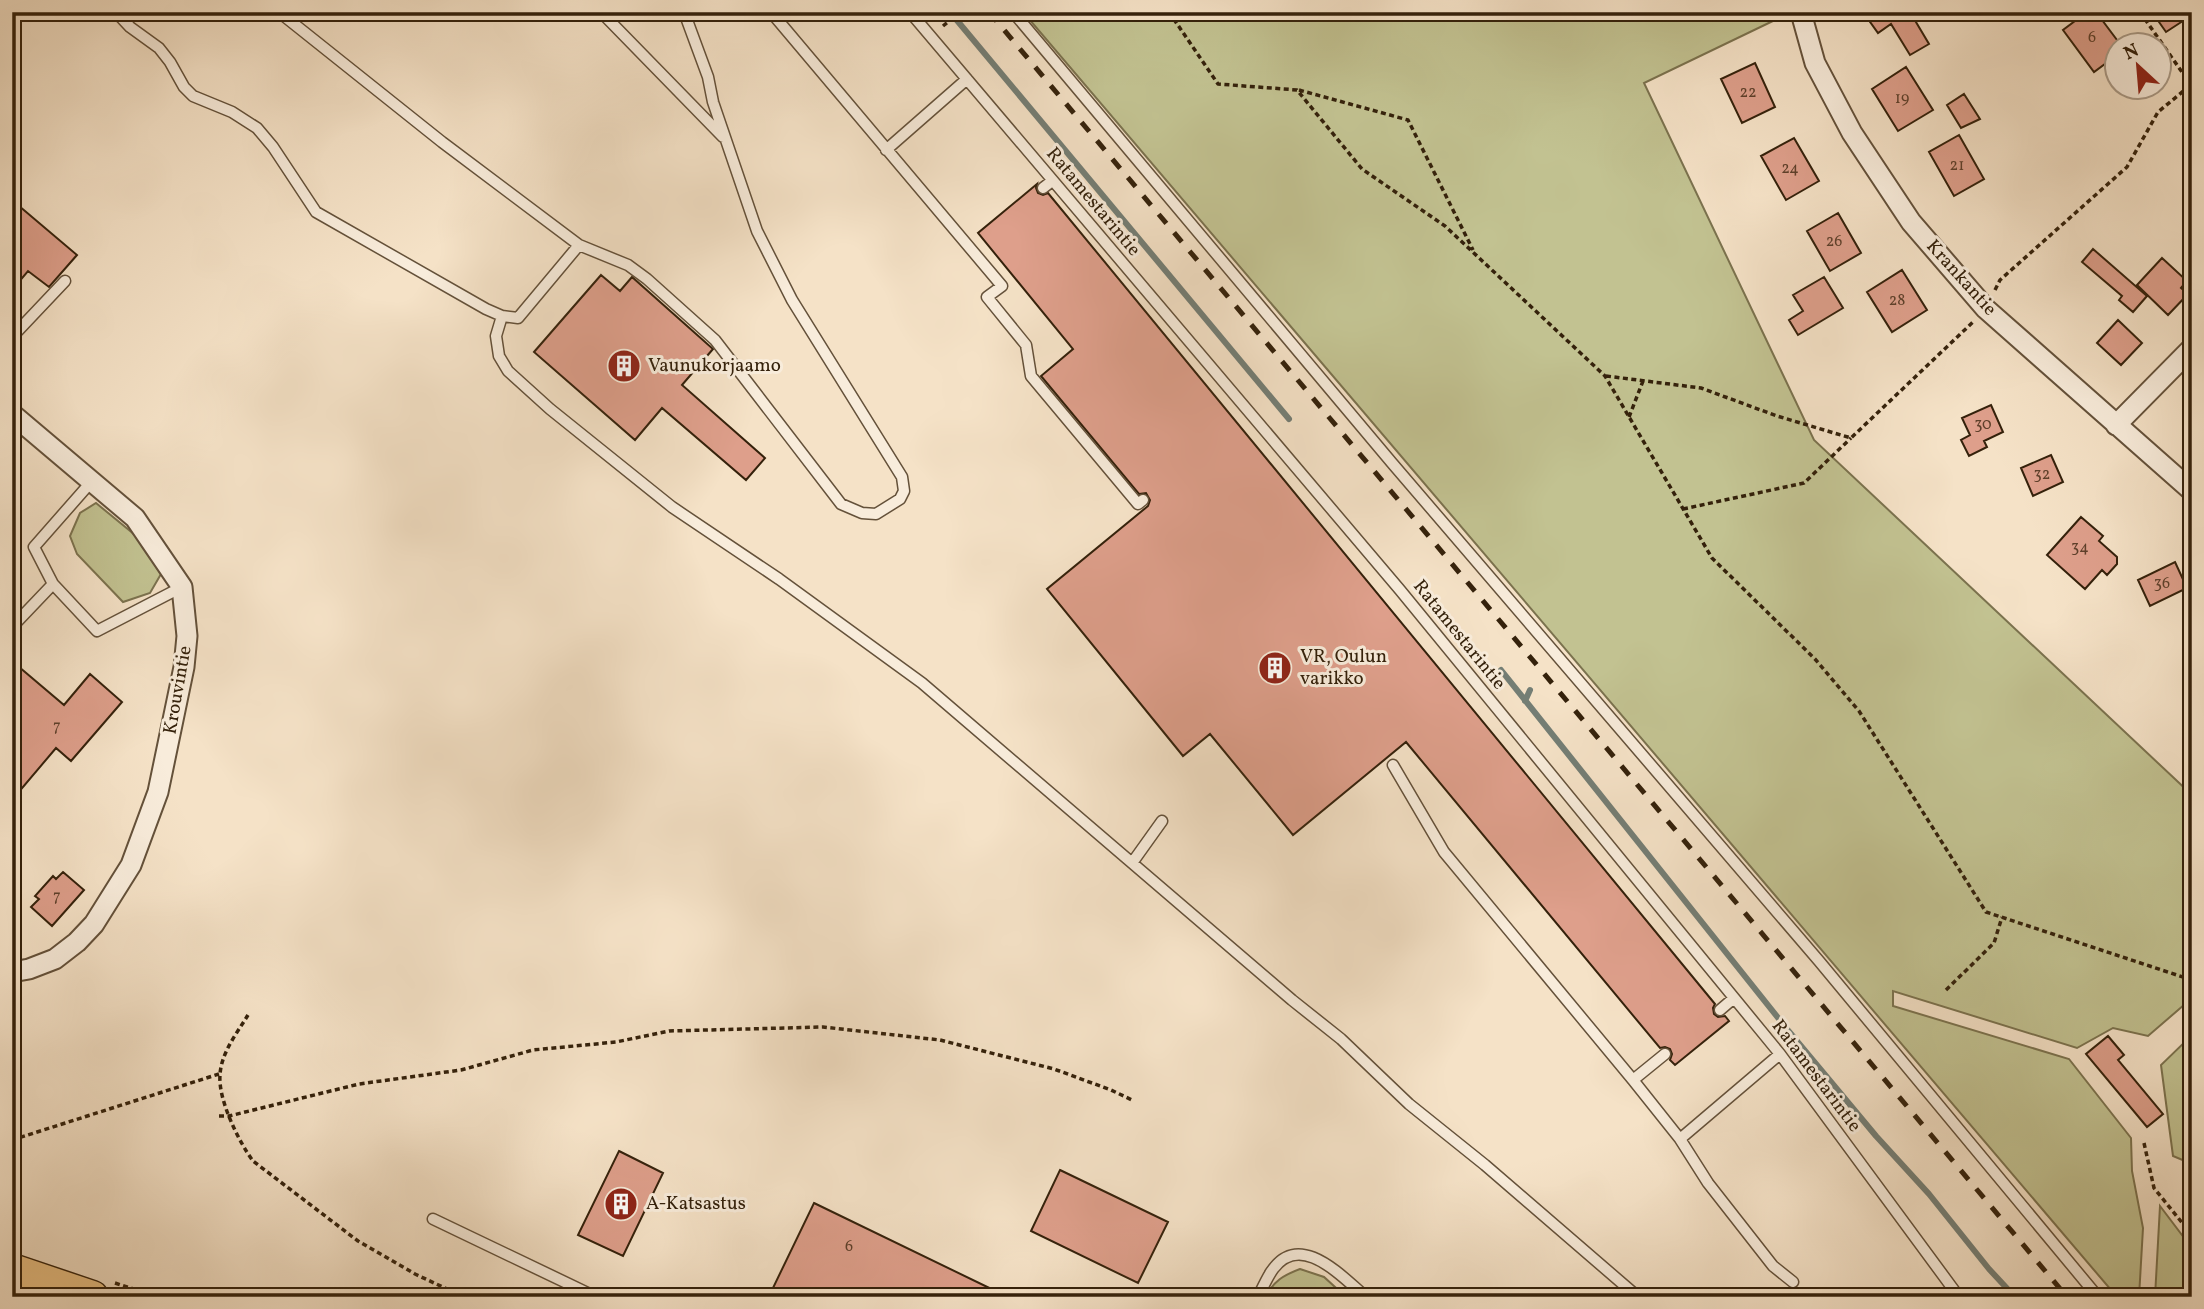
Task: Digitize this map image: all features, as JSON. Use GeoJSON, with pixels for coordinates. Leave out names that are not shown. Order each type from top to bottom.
{"type":"FeatureCollection","features":[{"type":"Feature","properties":{"kind":"main road"},"geometry":{"type":"LineString","coordinates":[[12,1270],[92,1297]]}},
{"type":"Feature","properties":{"kind":"main road"},"geometry":{"type":"LineString","coordinates":[[12,1293],[22,1297]]}},
{"type":"Feature","properties":{"kind":"street","name":"Krankantie"},"geometry":{"type":"LineString","coordinates":[[1801,15],[1815,63],[1852,133],[1911,222],[1986,309],[2192,491]]}},
{"type":"Feature","properties":{"kind":"street"},"geometry":{"type":"LineString","coordinates":[[2116,425],[2192,348]]}},
{"type":"Feature","properties":{"kind":"street","name":"Krouvintie"},"geometry":{"type":"LineString","coordinates":[[12,414],[135,518],[182,587],[187,636],[184,667],[158,792],[131,865],[94,924],[78,942],[55,959],[12,972]]}},
{"type":"Feature","properties":{"kind":"lane"},"geometry":{"type":"LineString","coordinates":[[116,12],[159,48],[184,87],[193,96],[232,112],[257,128],[273,147],[316,212],[502,316],[518,318],[579,245]]}},
{"type":"Feature","properties":{"kind":"lane"},"geometry":{"type":"LineString","coordinates":[[279,12],[442,142],[579,245],[608,256],[637,272],[715,340],[841,504],[862,513],[876,514],[900,499],[904,491],[901,477],[792,300],[757,231],[713,102],[708,77],[684,12]]}},
{"type":"Feature","properties":{"kind":"lane"},"geometry":{"type":"LineString","coordinates":[[601,12],[725,139]]}},
{"type":"Feature","properties":{"kind":"lane"},"geometry":{"type":"LineString","coordinates":[[771,12],[1002,286],[987,298],[1026,345],[1031,376],[1138,504],[1143,500]]}},
{"type":"Feature","properties":{"kind":"lane","name":"Ratamestarintie"},"geometry":{"type":"LineString","coordinates":[[910,12],[967,79],[1048,184],[1400,590],[1780,1054],[1959,1297]]}},
{"type":"Feature","properties":{"kind":"lane"},"geometry":{"type":"LineString","coordinates":[[1013,12],[1400,474],[1819,961],[2098,1297]]}},
{"type":"Feature","properties":{"kind":"lane"},"geometry":{"type":"LineString","coordinates":[[886,150],[967,79]]}},
{"type":"Feature","properties":{"kind":"lane"},"geometry":{"type":"LineString","coordinates":[[12,337],[65,281]]}},
{"type":"Feature","properties":{"kind":"lane"},"geometry":{"type":"LineString","coordinates":[[502,316],[496,336],[499,356],[508,371],[550,409],[672,507],[779,579],[922,683],[1341,1040],[1409,1104],[1638,1297]]}},
{"type":"Feature","properties":{"kind":"lane"},"geometry":{"type":"LineString","coordinates":[[92,481],[34,547],[53,584],[97,631],[182,587]]}},
{"type":"Feature","properties":{"kind":"lane"},"geometry":{"type":"LineString","coordinates":[[12,627],[53,584]]}},
{"type":"Feature","properties":{"kind":"lane"},"geometry":{"type":"LineString","coordinates":[[1393,765],[1444,852],[1680,1139],[1708,1183],[1765,1257],[1793,1282]]}},
{"type":"Feature","properties":{"kind":"lane"},"geometry":{"type":"LineString","coordinates":[[1132,863],[1162,821]]}},
{"type":"Feature","properties":{"kind":"lane"},"geometry":{"type":"LineString","coordinates":[[1720,1010],[1734,999]]}},
{"type":"Feature","properties":{"kind":"lane"},"geometry":{"type":"LineString","coordinates":[[1633,1080],[1665,1054]]}},
{"type":"Feature","properties":{"kind":"lane"},"geometry":{"type":"LineString","coordinates":[[1680,1139],[1780,1054]]}},
{"type":"Feature","properties":{"kind":"lane"},"geometry":{"type":"LineString","coordinates":[[433,1219],[596,1297]]}},
{"type":"Feature","properties":{"kind":"lane"},"geometry":{"type":"LineString","coordinates":[[1258,1297],[1272,1270],[1287,1257],[1306,1253],[1326,1264],[1366,1297]]}},
{"type":"Feature","properties":{"kind":"path"},"geometry":{"type":"LineString","coordinates":[[1169,12],[1218,84],[1297,90],[1408,120],[1474,253]]}},
{"type":"Feature","properties":{"kind":"path"},"geometry":{"type":"LineString","coordinates":[[1683,509],[1804,483],[1986,309],[2000,280],[2127,167],[2158,112],[2191,84],[2140,12]]}},
{"type":"Feature","properties":{"kind":"path"},"geometry":{"type":"LineString","coordinates":[[947,24],[959,13]]}},
{"type":"Feature","properties":{"kind":"path"},"geometry":{"type":"LineString","coordinates":[[1297,90],[1362,169],[1445,226],[1605,376],[1712,558],[1815,659],[1859,711],[1986,912],[2192,980]]}},
{"type":"Feature","properties":{"kind":"path"},"geometry":{"type":"LineString","coordinates":[[1605,376],[1701,388],[1777,416],[1851,438]]}},
{"type":"Feature","properties":{"kind":"path"},"geometry":{"type":"LineString","coordinates":[[1629,417],[1643,381]]}},
{"type":"Feature","properties":{"kind":"path"},"geometry":{"type":"LineString","coordinates":[[1946,990],[1994,943],[2001,917]]}},
{"type":"Feature","properties":{"kind":"path"},"geometry":{"type":"LineString","coordinates":[[248,1015],[228,1046],[219,1074],[229,1116],[253,1161],[358,1241],[464,1297]]}},
{"type":"Feature","properties":{"kind":"path"},"geometry":{"type":"LineString","coordinates":[[219,1116],[229,1116],[359,1084],[461,1070],[533,1050],[616,1042],[669,1031],[823,1027],[940,1040],[1054,1069],[1132,1100]]}},
{"type":"Feature","properties":{"kind":"path"},"geometry":{"type":"LineString","coordinates":[[12,1140],[219,1074]]}},
{"type":"Feature","properties":{"kind":"path"},"geometry":{"type":"LineString","coordinates":[[2144,1143],[2154,1188],[2192,1235]]}},
{"type":"Feature","properties":{"kind":"green space"},"geometry":{"type":"Polygon","coordinates":[[[1023,12],[1764,12],[1775,20],[1644,83],[1814,440],[2192,795],[2192,998],[2148,1036],[2113,1028],[2077,1048],[1893,991],[1893,1006],[2069,1059],[2131,1138],[2132,1171],[2143,1228],[2139,1297],[2117,1297],[1023,12]]]}},
{"type":"Feature","properties":{"kind":"green space"},"geometry":{"type":"Polygon","coordinates":[[[96,503],[135,535],[161,574],[150,593],[123,602],[77,554],[70,536],[80,513],[96,503]]]}},
{"type":"Feature","properties":{"kind":"green space"},"geometry":{"type":"Polygon","coordinates":[[[2192,1035],[2192,1164],[2173,1156],[2161,1065],[2192,1035]]]}},
{"type":"Feature","properties":{"kind":"green space"},"geometry":{"type":"Polygon","coordinates":[[[2160,1206],[2185,1239],[2192,1243],[2192,1297],[2155,1297],[2160,1206]]]}},
{"type":"Feature","properties":{"kind":"green space"},"geometry":{"type":"Polygon","coordinates":[[[1300,1269],[1324,1277],[1346,1297],[1266,1297],[1280,1279],[1300,1269]]]}},
{"type":"Feature","properties":{"kind":"building"},"geometry":{"type":"Polygon","coordinates":[[[1863,12],[1910,12],[1929,44],[1910,55],[1891,24],[1878,33],[1863,12]]]}},
{"type":"Feature","properties":{"kind":"building"},"geometry":{"type":"Polygon","coordinates":[[[2087,12],[2096,12],[2111,32],[2102,32],[2102,66],[2094,72],[2063,30],[2087,12]]]}},
{"type":"Feature","properties":{"kind":"building"},"geometry":{"type":"Polygon","coordinates":[[[2152,12],[2192,12],[2192,15],[2166,32],[2152,12]]]}},
{"type":"Feature","properties":{"kind":"building"},"geometry":{"type":"Polygon","coordinates":[[[1755,63],[1775,107],[1742,123],[1721,79],[1755,63]]]}},
{"type":"Feature","properties":{"kind":"building"},"geometry":{"type":"Polygon","coordinates":[[[1906,67],[1933,110],[1898,131],[1872,89],[1906,67]]]}},
{"type":"Feature","properties":{"kind":"building"},"geometry":{"type":"Polygon","coordinates":[[[1964,94],[1980,119],[1961,128],[1947,105],[1964,94]]]}},
{"type":"Feature","properties":{"kind":"building"},"geometry":{"type":"Polygon","coordinates":[[[1959,135],[1984,179],[1954,196],[1929,152],[1959,135]]]}},
{"type":"Feature","properties":{"kind":"building"},"geometry":{"type":"Polygon","coordinates":[[[1794,138],[1819,181],[1786,200],[1761,156],[1794,138]]]}},
{"type":"Feature","properties":{"kind":"building","name":"VR, Oulun varikko"},"geometry":{"type":"Polygon","coordinates":[[[1037,184],[1038,193],[1048,193],[1715,1004],[1714,1014],[1718,1017],[1725,1016],[1729,1021],[1675,1065],[1670,1060],[1670,1049],[1660,1048],[1406,742],[1293,835],[1210,734],[1183,756],[1047,589],[1148,506],[1150,500],[1146,493],[1139,494],[1041,376],[1073,349],[978,233],[1037,184]]]}},
{"type":"Feature","properties":{"kind":"building"},"geometry":{"type":"Polygon","coordinates":[[[12,200],[77,255],[49,287],[28,271],[12,290],[12,200]]]}},
{"type":"Feature","properties":{"kind":"building"},"geometry":{"type":"Polygon","coordinates":[[[1838,213],[1861,253],[1830,271],[1807,231],[1838,213]]]}},
{"type":"Feature","properties":{"kind":"building"},"geometry":{"type":"Polygon","coordinates":[[[2093,249],[2147,296],[2133,312],[2119,300],[2122,296],[2082,262],[2093,249]]]}},
{"type":"Feature","properties":{"kind":"building"},"geometry":{"type":"Polygon","coordinates":[[[2162,258],[2187,281],[2181,288],[2188,294],[2168,315],[2137,285],[2162,258]]]}},
{"type":"Feature","properties":{"kind":"building"},"geometry":{"type":"Polygon","coordinates":[[[1902,270],[1927,310],[1892,332],[1867,292],[1902,270]]]}},
{"type":"Feature","properties":{"kind":"building","name":"Vaunukorjaamo"},"geometry":{"type":"Polygon","coordinates":[[[601,275],[620,291],[632,277],[713,349],[682,385],[765,458],[746,480],[662,408],[635,440],[534,352],[601,275]]]}},
{"type":"Feature","properties":{"kind":"building"},"geometry":{"type":"Polygon","coordinates":[[[1824,277],[1843,308],[1798,335],[1789,320],[1803,311],[1793,295],[1824,277]]]}},
{"type":"Feature","properties":{"kind":"building"},"geometry":{"type":"Polygon","coordinates":[[[2118,320],[2142,343],[2121,365],[2097,343],[2118,320]]]}},
{"type":"Feature","properties":{"kind":"building"},"geometry":{"type":"Polygon","coordinates":[[[1991,405],[2003,432],[1984,441],[1987,447],[1969,456],[1961,440],[1970,435],[1962,418],[1991,405]]]}},
{"type":"Feature","properties":{"kind":"building"},"geometry":{"type":"Polygon","coordinates":[[[2051,455],[2063,482],[2033,496],[2021,468],[2051,455]]]}},
{"type":"Feature","properties":{"kind":"building"},"geometry":{"type":"Polygon","coordinates":[[[2081,517],[2103,536],[2099,541],[2117,557],[2117,564],[2107,575],[2102,570],[2085,589],[2047,555],[2081,517]]]}},
{"type":"Feature","properties":{"kind":"building"},"geometry":{"type":"Polygon","coordinates":[[[2175,562],[2187,588],[2150,606],[2138,580],[2175,562]]]}},
{"type":"Feature","properties":{"kind":"building"},"geometry":{"type":"Polygon","coordinates":[[[12,661],[64,705],[90,674],[122,702],[71,761],[56,748],[12,800],[12,661]]]}},
{"type":"Feature","properties":{"kind":"building"},"geometry":{"type":"Polygon","coordinates":[[[63,872],[84,890],[52,926],[31,907],[39,899],[35,896],[53,876],[56,879],[63,872]]]}},
{"type":"Feature","properties":{"kind":"building"},"geometry":{"type":"Polygon","coordinates":[[[2108,1036],[2124,1055],[2118,1060],[2163,1114],[2147,1127],[2086,1054],[2108,1036]]]}},
{"type":"Feature","properties":{"kind":"building","name":"A-Katsastus"},"geometry":{"type":"Polygon","coordinates":[[[619,1151],[663,1173],[623,1256],[578,1235],[619,1151]]]}},
{"type":"Feature","properties":{"kind":"building"},"geometry":{"type":"Polygon","coordinates":[[[1060,1170],[1168,1222],[1138,1283],[1031,1231],[1060,1170]]]}},
{"type":"Feature","properties":{"kind":"building"},"geometry":{"type":"Polygon","coordinates":[[[814,1203],[1008,1297],[785,1297],[772,1290],[814,1203]]]}},
{"type":"Feature","properties":{"kind":"waterway"},"geometry":{"type":"LineString","coordinates":[[950,12],[1289,419]]}},
{"type":"Feature","properties":{"kind":"waterway"},"geometry":{"type":"LineString","coordinates":[[1501,670],[1787,1029],[2015,1297]]}},
{"type":"Feature","properties":{"kind":"waterway"},"geometry":{"type":"LineString","coordinates":[[1525,701],[1530,690]]}},
{"type":"Feature","properties":{"kind":"railway"},"geometry":{"type":"LineString","coordinates":[[989,12],[2067,1297]]}},
{"type":"Feature","properties":{"kind":"place","name":"Vaunukorjaamo"},"geometry":{"type":"Point","coordinates":[624,366]}},
{"type":"Feature","properties":{"kind":"place","name":"VR, Oulun varikko"},"geometry":{"type":"Point","coordinates":[1275,668]}},
{"type":"Feature","properties":{"kind":"place","name":"A-Katsastus"},"geometry":{"type":"Point","coordinates":[621,1204]}}]}
